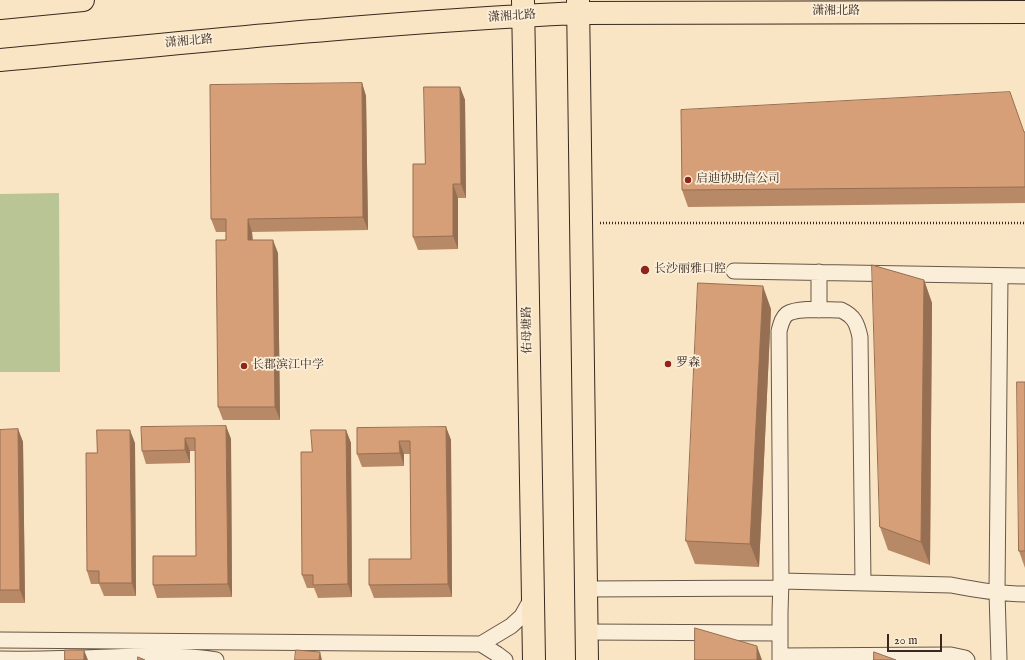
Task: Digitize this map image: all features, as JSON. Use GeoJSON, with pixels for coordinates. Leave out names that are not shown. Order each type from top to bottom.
{"type":"FeatureCollection","features":[{"type":"Feature","properties":{"kind":"main road"},"geometry":{"type":"LineString","coordinates":[[0,8],[83,0]]}},
{"type":"Feature","properties":{"kind":"main road"},"geometry":{"type":"LineString","coordinates":[[578,7],[587,660]]}},
{"type":"Feature","properties":{"kind":"main road","name":"潇湘北路"},"geometry":{"type":"LineString","coordinates":[[0,60],[332,29],[523,8],[578,7],[1025,12]]}},
{"type":"Feature","properties":{"kind":"main road","name":"佑母塘路"},"geometry":{"type":"LineString","coordinates":[[523,8],[534,660]]}},
{"type":"Feature","properties":{"kind":"street"},"geometry":{"type":"LineString","coordinates":[[734,271],[1025,276]]}},
{"type":"Feature","properties":{"kind":"street"},"geometry":{"type":"LineString","coordinates":[[819,272],[819,310]]}},
{"type":"Feature","properties":{"kind":"street"},"geometry":{"type":"LineString","coordinates":[[999,660],[1000,276]]}},
{"type":"Feature","properties":{"kind":"street"},"geometry":{"type":"LineString","coordinates":[[863,583],[860,337],[858,326],[846,312],[841,310],[799,310],[788,314],[782,320],[779,331],[781,585],[780,658],[857,658],[951,655],[965,658],[967,660]]}},
{"type":"Feature","properties":{"kind":"street"},"geometry":{"type":"LineString","coordinates":[[586,589],[863,583],[951,586],[973,590],[1025,594]]}},
{"type":"Feature","properties":{"kind":"street"},"geometry":{"type":"LineString","coordinates":[[0,640],[481,644],[511,626],[522,616],[533,598]]}},
{"type":"Feature","properties":{"kind":"street"},"geometry":{"type":"LineString","coordinates":[[587,632],[780,633]]}},
{"type":"Feature","properties":{"kind":"street"},"geometry":{"type":"LineString","coordinates":[[481,644],[505,660]]}},
{"type":"Feature","properties":{"kind":"street"},"geometry":{"type":"LineString","coordinates":[[2,660],[185,656],[216,660]]}},
{"type":"Feature","properties":{"kind":"path"},"geometry":{"type":"LineString","coordinates":[[581,224],[1025,223]]}},
{"type":"Feature","properties":{"kind":"green space"},"geometry":{"type":"Polygon","coordinates":[[[59,193],[60,372],[0,372],[0,194],[59,193]]]}},
{"type":"Feature","properties":{"kind":"building"},"geometry":{"type":"Polygon","coordinates":[[[362,83],[363,217],[248,219],[248,240],[273,240],[275,407],[218,407],[216,240],[226,240],[226,219],[211,219],[210,85],[362,83]]]}},
{"type":"Feature","properties":{"kind":"building"},"geometry":{"type":"Polygon","coordinates":[[[424,87],[460,87],[461,184],[453,184],[453,236],[413,237],[413,164],[425,164],[424,87]]]}},
{"type":"Feature","properties":{"kind":"building"},"geometry":{"type":"Polygon","coordinates":[[[1010,92],[1025,132],[1025,187],[682,190],[681,110],[1010,92]]]}},
{"type":"Feature","properties":{"kind":"building"},"geometry":{"type":"Polygon","coordinates":[[[872,265],[924,280],[921,542],[880,527],[872,265]]]}},
{"type":"Feature","properties":{"kind":"building"},"geometry":{"type":"Polygon","coordinates":[[[698,283],[763,286],[750,544],[686,541],[698,283]]]}},
{"type":"Feature","properties":{"kind":"building"},"geometry":{"type":"Polygon","coordinates":[[[1017,382],[1025,382],[1025,551],[1019,551],[1017,382]]]}},
{"type":"Feature","properties":{"kind":"building"},"geometry":{"type":"Polygon","coordinates":[[[226,426],[228,584],[153,585],[153,556],[196,556],[195,438],[185,438],[185,450],[142,451],[141,427],[226,426]]]}},
{"type":"Feature","properties":{"kind":"building"},"geometry":{"type":"Polygon","coordinates":[[[446,427],[448,584],[369,585],[369,559],[411,559],[410,441],[399,441],[400,453],[357,454],[357,428],[446,427]]]}},
{"type":"Feature","properties":{"kind":"building"},"geometry":{"type":"Polygon","coordinates":[[[18,429],[20,590],[0,590],[0,430],[18,429]]]}},
{"type":"Feature","properties":{"kind":"building"},"geometry":{"type":"Polygon","coordinates":[[[97,430],[130,430],[132,583],[99,583],[99,571],[87,571],[86,453],[97,453],[97,430]]]}},
{"type":"Feature","properties":{"kind":"building"},"geometry":{"type":"Polygon","coordinates":[[[311,430],[346,430],[348,584],[313,585],[313,575],[302,575],[301,452],[312,452],[311,430]]]}},
{"type":"Feature","properties":{"kind":"building"},"geometry":{"type":"Polygon","coordinates":[[[695,628],[757,646],[757,660],[695,660],[695,628]]]}},
{"type":"Feature","properties":{"kind":"building"},"geometry":{"type":"Polygon","coordinates":[[[65,650],[84,650],[84,660],[65,660],[65,650]]]}},
{"type":"Feature","properties":{"kind":"building"},"geometry":{"type":"Polygon","coordinates":[[[296,650],[320,652],[319,660],[295,660],[296,650]]]}},
{"type":"Feature","properties":{"kind":"building"},"geometry":{"type":"Polygon","coordinates":[[[874,652],[896,660],[874,660],[874,652]]]}},
{"type":"Feature","properties":{"kind":"building"},"geometry":{"type":"Polygon","coordinates":[[[138,657],[145,660],[138,660],[138,657]]]}},
{"type":"Feature","properties":{"kind":"place","name":"启迪协助信公司"},"geometry":{"type":"Point","coordinates":[688,180]}},
{"type":"Feature","properties":{"kind":"place","name":"长沙丽雅口腔"},"geometry":{"type":"Point","coordinates":[645,270]}},
{"type":"Feature","properties":{"kind":"place","name":"罗森"},"geometry":{"type":"Point","coordinates":[668,364]}},
{"type":"Feature","properties":{"kind":"place","name":"长郡滨江中学"},"geometry":{"type":"Point","coordinates":[244,366]}}]}
